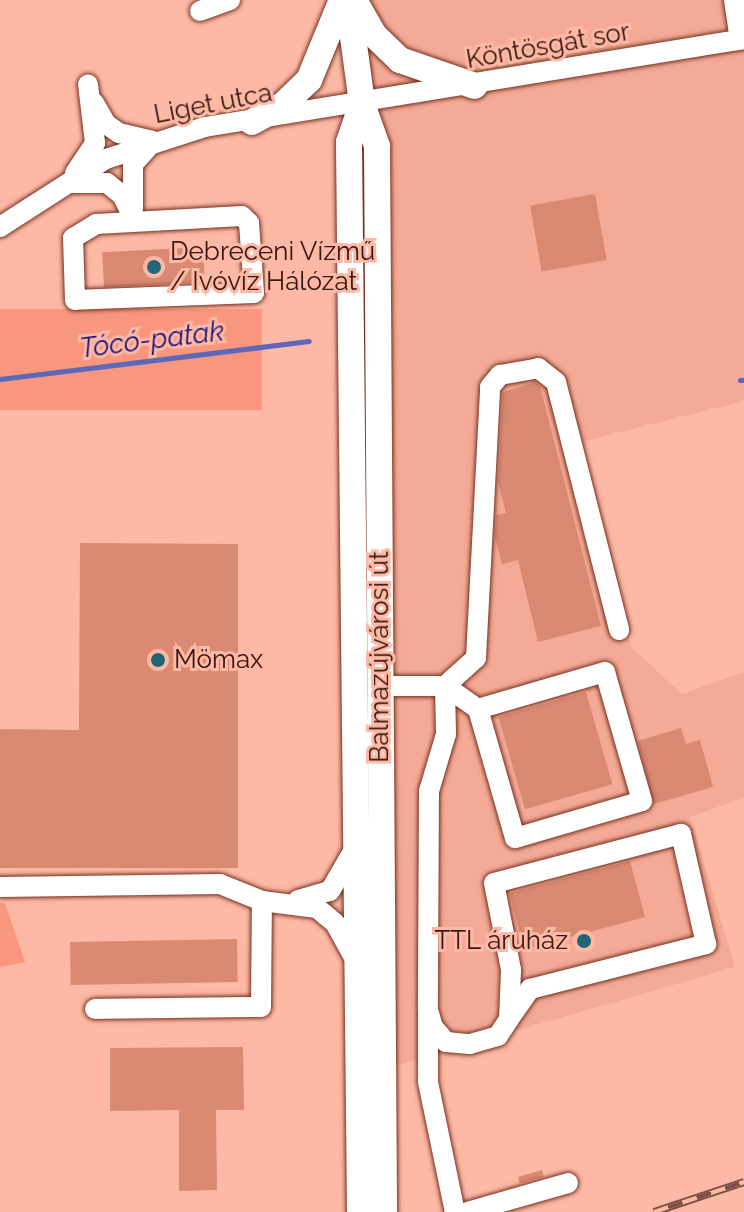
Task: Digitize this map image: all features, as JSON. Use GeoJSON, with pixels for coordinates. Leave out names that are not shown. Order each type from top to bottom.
{"type":"FeatureCollection","features":[{"type":"Feature","properties":{"kind":"main road"},"geometry":{"type":"LineString","coordinates":[[252,122],[284,104],[309,80],[342,0]]}},
{"type":"Feature","properties":{"kind":"main road"},"geometry":{"type":"LineString","coordinates":[[351,0],[374,35],[400,60],[475,86]]}},
{"type":"Feature","properties":{"kind":"main road","name":"Balmazújvárosi út"},"geometry":{"type":"LineString","coordinates":[[351,0],[362,104],[377,146],[378,686],[384,1212]]}},
{"type":"Feature","properties":{"kind":"main road","name":"Balmazújvárosi út"},"geometry":{"type":"LineString","coordinates":[[360,1212],[349,142],[362,104]]}},
{"type":"Feature","properties":{"kind":"street"},"geometry":{"type":"LineString","coordinates":[[200,11],[230,0]]}},
{"type":"Feature","properties":{"kind":"street"},"geometry":{"type":"LineString","coordinates":[[734,0],[742,40]]}},
{"type":"Feature","properties":{"kind":"street","name":"Köntösgát sor"},"geometry":{"type":"LineString","coordinates":[[362,104],[742,40]]}},
{"type":"Feature","properties":{"kind":"street"},"geometry":{"type":"LineString","coordinates":[[65,185],[95,143],[88,84],[106,124],[119,133],[153,141],[133,164],[130,181],[135,221]]}},
{"type":"Feature","properties":{"kind":"street","name":"Liget utca"},"geometry":{"type":"LineString","coordinates":[[0,227],[106,159],[153,141],[362,104]]}},
{"type":"Feature","properties":{"kind":"street"},"geometry":{"type":"LineString","coordinates":[[65,185],[107,183],[122,195],[135,221]]}},
{"type":"Feature","properties":{"kind":"street"},"geometry":{"type":"LineString","coordinates":[[242,216],[249,223],[254,293],[75,300],[73,238],[96,224],[135,221],[242,216]]}},
{"type":"Feature","properties":{"kind":"street"},"geometry":{"type":"LineString","coordinates":[[455,1212],[428,1082],[429,791],[446,734],[445,686],[476,658],[490,387],[500,375],[538,368],[556,382],[619,630]]}},
{"type":"Feature","properties":{"kind":"street"},"geometry":{"type":"LineString","coordinates":[[378,686],[445,686],[478,709],[515,838],[642,801],[605,672],[478,709]]}},
{"type":"Feature","properties":{"kind":"street"},"geometry":{"type":"LineString","coordinates":[[428,1010],[433,1027],[446,1042],[470,1044],[498,1036],[530,989],[706,944],[681,834],[494,883],[511,970],[509,1019]]}},
{"type":"Feature","properties":{"kind":"street"},"geometry":{"type":"LineString","coordinates":[[272,901],[330,891],[355,848]]}},
{"type":"Feature","properties":{"kind":"street"},"geometry":{"type":"LineString","coordinates":[[0,887],[220,884],[272,901],[317,908],[335,923],[356,961]]}},
{"type":"Feature","properties":{"kind":"street"},"geometry":{"type":"LineString","coordinates":[[95,1009],[261,1007],[272,901]]}},
{"type":"Feature","properties":{"kind":"street"},"geometry":{"type":"LineString","coordinates":[[467,1212],[568,1183]]}},
{"type":"Feature","properties":{"kind":"shaded area"},"geometry":{"type":"Polygon","coordinates":[[[343,0],[744,0],[744,401],[580,442],[631,647],[682,694],[744,672],[744,798],[690,817],[735,967],[363,1075],[355,98],[343,0]]]}},
{"type":"Feature","properties":{"kind":"shaded area"},"geometry":{"type":"Polygon","coordinates":[[[0,309],[262,309],[262,410],[0,410],[0,309]]]}},
{"type":"Feature","properties":{"kind":"shaded area"},"geometry":{"type":"Polygon","coordinates":[[[0,903],[5,903],[25,962],[0,967],[0,903]]]}},
{"type":"Feature","properties":{"kind":"building"},"geometry":{"type":"Polygon","coordinates":[[[595,194],[607,260],[542,271],[530,205],[595,194]]]}},
{"type":"Feature","properties":{"kind":"building","name":"Debreceni Vízmű / Ivóvíz Hálózat"},"geometry":{"type":"Polygon","coordinates":[[[203,247],[205,282],[104,287],[102,252],[203,247]]]}},
{"type":"Feature","properties":{"kind":"building"},"geometry":{"type":"Polygon","coordinates":[[[535,382],[540,386],[601,626],[538,642],[518,560],[502,564],[495,538],[496,515],[506,513],[498,483],[503,392],[535,382]]]}},
{"type":"Feature","properties":{"kind":"building","name":"Mömax"},"geometry":{"type":"Polygon","coordinates":[[[80,543],[238,544],[238,868],[0,868],[0,729],[79,730],[80,543]]]}},
{"type":"Feature","properties":{"kind":"building"},"geometry":{"type":"Polygon","coordinates":[[[586,692],[612,784],[525,809],[499,717],[586,692]]]}},
{"type":"Feature","properties":{"kind":"building"},"geometry":{"type":"Polygon","coordinates":[[[681,728],[686,744],[700,740],[713,787],[654,804],[638,741],[681,728]]]}},
{"type":"Feature","properties":{"kind":"building"},"geometry":{"type":"Polygon","coordinates":[[[630,861],[645,917],[524,949],[509,893],[630,861]]]}},
{"type":"Feature","properties":{"kind":"building"},"geometry":{"type":"Polygon","coordinates":[[[237,939],[238,982],[71,985],[70,942],[237,939]]]}},
{"type":"Feature","properties":{"kind":"building"},"geometry":{"type":"Polygon","coordinates":[[[243,1047],[244,1110],[216,1110],[217,1190],[179,1191],[179,1110],[110,1111],[110,1048],[243,1047]]]}},
{"type":"Feature","properties":{"kind":"building"},"geometry":{"type":"Polygon","coordinates":[[[542,1170],[544,1177],[520,1184],[518,1177],[542,1170]]]}},
{"type":"Feature","properties":{"kind":"waterway","name":"Tócó-patak"},"geometry":{"type":"LineString","coordinates":[[0,379],[309,341]]}},
{"type":"Feature","properties":{"kind":"railway"},"geometry":{"type":"LineString","coordinates":[[654,1212],[744,1182]]}},
{"type":"Feature","properties":{"kind":"place","name":"Debreceni Vízmű / Ivóvíz Hálózat"},"geometry":{"type":"Point","coordinates":[154,267]}},
{"type":"Feature","properties":{"kind":"place","name":"Mömax"},"geometry":{"type":"Point","coordinates":[158,660]}},
{"type":"Feature","properties":{"kind":"place","name":"TTL áruház"},"geometry":{"type":"Point","coordinates":[584,941]}}]}
